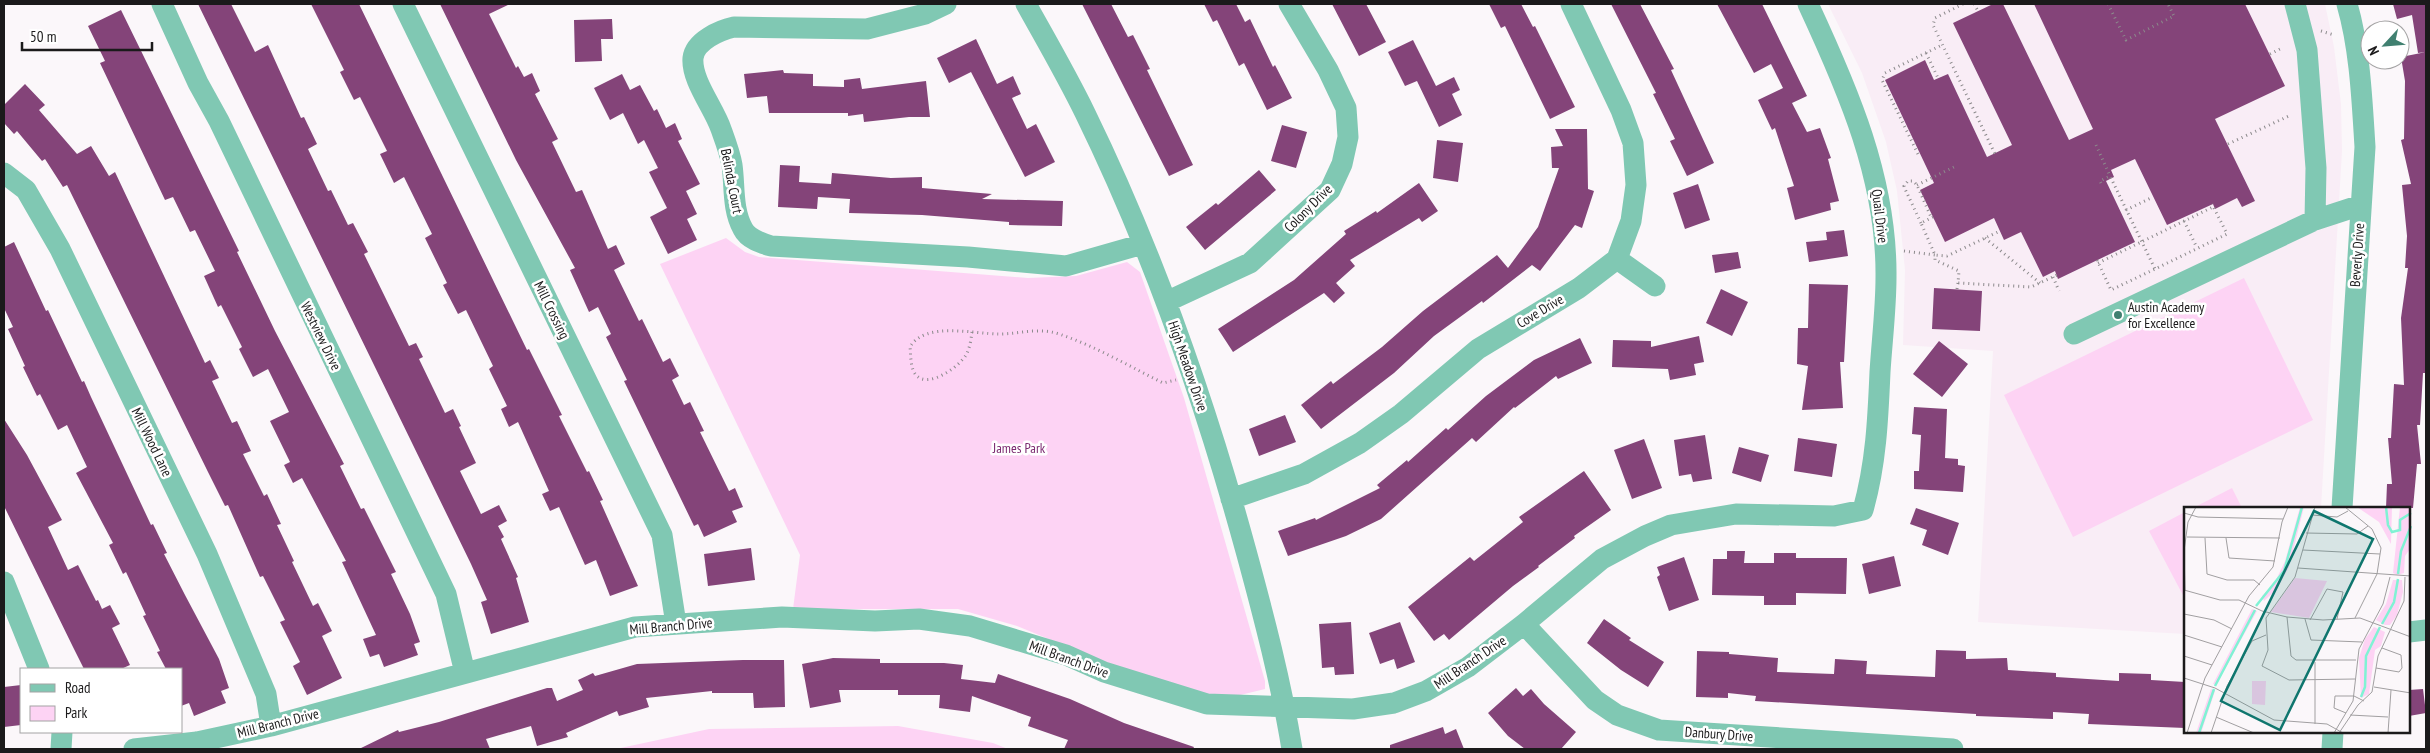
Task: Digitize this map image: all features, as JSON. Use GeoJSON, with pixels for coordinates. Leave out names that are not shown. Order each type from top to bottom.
{"type":"FeatureCollection","features":[{"type":"Feature","properties":{"kind":"street","name":"Westview Drive"},"geometry":{"type":"LineString","coordinates":[[162,4],[198,83],[219,121],[446,594],[465,673]]}},
{"type":"Feature","properties":{"kind":"street","name":"Mill Crossing"},"geometry":{"type":"LineString","coordinates":[[403,4],[662,535],[676,624]]}},
{"type":"Feature","properties":{"kind":"street","name":"Belinda Court"},"geometry":{"type":"LineString","coordinates":[[946,4],[925,14],[867,29],[734,27],[718,31],[698,48],[693,57],[696,74],[720,127],[732,165],[733,196],[743,230],[757,242],[771,246],[968,257],[1066,266],[1143,244]]}},
{"type":"Feature","properties":{"kind":"street","name":"High Meadow Drive"},"geometry":{"type":"LineString","coordinates":[[1026,4],[1085,112],[1143,244],[1166,302],[1232,499],[1276,663],[1292,749]]}},
{"type":"Feature","properties":{"kind":"street","name":"Colony Drive"},"geometry":{"type":"LineString","coordinates":[[1166,302],[1250,263],[1330,190],[1342,164],[1348,137],[1346,108],[1328,70],[1288,4]]}},
{"type":"Feature","properties":{"kind":"street"},"geometry":{"type":"LineString","coordinates":[[1571,4],[1621,110],[1633,143],[1636,185],[1631,221],[1617,259],[1655,286]]}},
{"type":"Feature","properties":{"kind":"street","name":"Quail Drive"},"geometry":{"type":"LineString","coordinates":[[1808,4],[1848,94],[1870,159],[1880,201],[1886,276],[1876,442]]}},
{"type":"Feature","properties":{"kind":"street"},"geometry":{"type":"LineString","coordinates":[[2295,4],[2307,50],[2316,168],[2315,220]]}},
{"type":"Feature","properties":{"kind":"street","name":"Beverly Drive"},"geometry":{"type":"LineString","coordinates":[[2342,507],[2365,147],[2363,106],[2351,19],[2347,4]]}},
{"type":"Feature","properties":{"kind":"street","name":"Mill Wood Lane"},"geometry":{"type":"LineString","coordinates":[[4,173],[26,190],[64,258],[206,554],[266,694],[271,726]]}},
{"type":"Feature","properties":{"kind":"street"},"geometry":{"type":"LineString","coordinates":[[2074,334],[2315,220],[2360,205]]}},
{"type":"Feature","properties":{"kind":"street","name":"Cove Drive"},"geometry":{"type":"LineString","coordinates":[[1232,499],[1304,474],[1360,443],[1401,414],[1478,349],[1579,288],[1617,259]]}},
{"type":"Feature","properties":{"kind":"street","name":"Mill Branch Drive"},"geometry":{"type":"LineString","coordinates":[[134,749],[196,742],[271,726],[635,627],[782,617],[927,620],[970,626],[1066,655],[1104,672],[1207,704],[1353,709],[1394,703],[1426,691],[1468,667],[1524,624],[1602,559],[1645,536],[1671,525],[1736,514],[1834,516],[1862,510],[1872,478],[1876,442]]}},
{"type":"Feature","properties":{"kind":"street"},"geometry":{"type":"LineString","coordinates":[[4,582],[39,668]]}},
{"type":"Feature","properties":{"kind":"street","name":"Danbury Drive"},"geometry":{"type":"LineString","coordinates":[[1524,624],[1595,700],[1617,715],[1660,730],[1953,749]]}},
{"type":"Feature","properties":{"kind":"street"},"geometry":{"type":"LineString","coordinates":[[2410,632],[2426,630]]}},
{"type":"Feature","properties":{"kind":"street"},"geometry":{"type":"LineString","coordinates":[[61,749],[62,733]]}},
{"type":"Feature","properties":{"kind":"street"},"geometry":{"type":"LineString","coordinates":[[2332,733],[2332,749]]}},
{"type":"Feature","properties":{"kind":"path"},"geometry":{"type":"LineString","coordinates":[[1963,4],[1932,21],[1995,154]]}},
{"type":"Feature","properties":{"kind":"path"},"geometry":{"type":"LineString","coordinates":[[1974,4],[1978,11]]}},
{"type":"Feature","properties":{"kind":"path"},"geometry":{"type":"LineString","coordinates":[[2108,4],[2126,40],[2174,16],[2168,4]]}},
{"type":"Feature","properties":{"kind":"path"},"geometry":{"type":"LineString","coordinates":[[2315,29],[2334,35]]}},
{"type":"Feature","properties":{"kind":"path"},"geometry":{"type":"LineString","coordinates":[[1918,154],[1882,80],[1886,73],[1942,45]]}},
{"type":"Feature","properties":{"kind":"path"},"geometry":{"type":"LineString","coordinates":[[2270,54],[2282,48]]}},
{"type":"Feature","properties":{"kind":"path"},"geometry":{"type":"LineString","coordinates":[[1926,53],[1938,78]]}},
{"type":"Feature","properties":{"kind":"path"},"geometry":{"type":"LineString","coordinates":[[2228,144],[2291,115]]}},
{"type":"Feature","properties":{"kind":"path"},"geometry":{"type":"LineString","coordinates":[[2096,145],[2155,269]]}},
{"type":"Feature","properties":{"kind":"path"},"geometry":{"type":"LineString","coordinates":[[1917,185],[1956,166]]}},
{"type":"Feature","properties":{"kind":"path"},"geometry":{"type":"LineString","coordinates":[[2101,183],[2100,181],[2110,176]]}},
{"type":"Feature","properties":{"kind":"path"},"geometry":{"type":"LineString","coordinates":[[1921,223],[1932,217],[1917,185],[1910,181],[1904,186],[1935,255],[1935,260],[1959,271],[1958,289]]}},
{"type":"Feature","properties":{"kind":"path"},"geometry":{"type":"LineString","coordinates":[[2126,210],[2154,197]]}},
{"type":"Feature","properties":{"kind":"path"},"geometry":{"type":"LineString","coordinates":[[2213,206],[2227,234],[2111,290],[2098,261],[2184,221],[2213,206]]}},
{"type":"Feature","properties":{"kind":"path"},"geometry":{"type":"LineString","coordinates":[[2184,221],[2197,248]]}},
{"type":"Feature","properties":{"kind":"path"},"geometry":{"type":"LineString","coordinates":[[1901,250],[1947,256],[2000,231]]}},
{"type":"Feature","properties":{"kind":"path"},"geometry":{"type":"LineString","coordinates":[[1985,238],[2040,283]]}},
{"type":"Feature","properties":{"kind":"path"},"geometry":{"type":"LineString","coordinates":[[1958,283],[2031,287],[2055,276],[2059,291]]}},
{"type":"Feature","properties":{"kind":"path"},"geometry":{"type":"LineString","coordinates":[[972,332],[968,352],[952,368],[933,378],[921,379],[916,376],[913,371],[910,348],[919,337],[942,331],[972,332],[1000,334],[1036,329],[1057,333],[1162,383],[1169,383],[1190,374]]}},
{"type":"Feature","properties":{"kind":"shaded area","name":"Austin Academy for Excellence"},"geometry":{"type":"Polygon","coordinates":[[[1828,4],[2325,4],[2334,47],[2341,104],[2342,151],[2321,507],[2184,507],[2184,634],[1978,622],[1993,351],[1903,345],[1905,270],[1897,191],[1886,142],[1862,73],[1828,4]]]}},
{"type":"Feature","properties":{"kind":"green space","name":"James Park"},"geometry":{"type":"Polygon","coordinates":[[[726,238],[745,252],[759,257],[1028,278],[1076,276],[1127,262],[1140,272],[1184,398],[1265,681],[1265,689],[1228,698],[1193,693],[1139,676],[1017,626],[958,609],[793,609],[800,555],[660,264],[726,238]]]}},
{"type":"Feature","properties":{"kind":"green space"},"geometry":{"type":"Polygon","coordinates":[[[2244,278],[2313,420],[2073,537],[2004,395],[2244,278]]]}},
{"type":"Feature","properties":{"kind":"green space"},"geometry":{"type":"Polygon","coordinates":[[[2232,488],[2242,507],[2195,507],[2232,488]]]}},
{"type":"Feature","properties":{"kind":"green space"},"geometry":{"type":"Polygon","coordinates":[[[2184,513],[2184,597],[2149,531],[2184,513]]]}},
{"type":"Feature","properties":{"kind":"green space"},"geometry":{"type":"Polygon","coordinates":[[[898,726],[993,743],[1008,749],[616,749],[709,729],[898,726]]]}},
{"type":"Feature","properties":{"kind":"building"},"geometry":{"type":"Polygon","coordinates":[[[198,4],[231,4],[255,52],[268,45],[301,118],[304,117],[317,144],[308,149],[328,191],[331,190],[348,225],[353,223],[368,252],[364,254],[409,346],[416,343],[423,357],[419,359],[445,413],[453,409],[461,426],[459,427],[476,463],[460,471],[481,514],[499,505],[507,521],[498,526],[504,537],[501,539],[518,577],[516,578],[529,622],[491,634],[481,602],[487,600],[471,564],[198,4]]]}},
{"type":"Feature","properties":{"kind":"building"},"geometry":{"type":"Polygon","coordinates":[[[311,4],[359,4],[527,350],[529,349],[562,415],[559,416],[603,500],[600,501],[638,586],[610,596],[596,560],[585,565],[559,507],[550,511],[542,494],[549,491],[518,422],[509,427],[501,409],[507,406],[489,369],[493,366],[466,310],[458,314],[443,285],[447,283],[425,238],[432,234],[404,177],[394,183],[380,154],[387,151],[360,97],[354,100],[340,72],[344,70],[311,4]]]}},
{"type":"Feature","properties":{"kind":"building"},"geometry":{"type":"Polygon","coordinates":[[[440,4],[510,4],[489,14],[516,68],[518,66],[524,77],[532,73],[540,91],[535,94],[558,139],[552,142],[576,192],[582,190],[608,249],[616,245],[625,264],[614,270],[639,321],[642,319],[663,362],[670,358],[679,376],[672,380],[684,405],[690,402],[704,431],[700,432],[729,491],[735,488],[743,507],[732,511],[737,522],[704,537],[698,524],[694,526],[624,381],[627,380],[606,337],[611,334],[598,307],[589,312],[570,270],[575,268],[516,160],[440,4]]]}},
{"type":"Feature","properties":{"kind":"building"},"geometry":{"type":"Polygon","coordinates":[[[1082,4],[1111,4],[1128,37],[1133,35],[1150,69],[1147,70],[1193,165],[1169,176],[1082,4]]]}},
{"type":"Feature","properties":{"kind":"building"},"geometry":{"type":"Polygon","coordinates":[[[1204,4],[1236,4],[1245,22],[1250,19],[1273,67],[1275,65],[1292,98],[1267,110],[1244,63],[1239,66],[1217,20],[1213,22],[1204,4]]]}},
{"type":"Feature","properties":{"kind":"building"},"geometry":{"type":"Polygon","coordinates":[[[1332,4],[1366,4],[1386,42],[1359,56],[1332,4]]]}},
{"type":"Feature","properties":{"kind":"building"},"geometry":{"type":"Polygon","coordinates":[[[1489,4],[1521,4],[1533,27],[1535,26],[1575,107],[1550,119],[1505,26],[1501,28],[1489,4]]]}},
{"type":"Feature","properties":{"kind":"building"},"geometry":{"type":"Polygon","coordinates":[[[1611,4],[1640,4],[1674,69],[1671,70],[1714,163],[1687,176],[1670,141],[1675,139],[1653,94],[1656,93],[1611,4]]]}},
{"type":"Feature","properties":{"kind":"building"},"geometry":{"type":"Polygon","coordinates":[[[1717,4],[1762,4],[1807,96],[1792,103],[1807,132],[1820,128],[1831,158],[1828,159],[1839,201],[1830,203],[1831,210],[1795,220],[1787,188],[1794,186],[1775,128],[1772,130],[1758,100],[1783,88],[1771,64],[1754,73],[1717,4]]]}},
{"type":"Feature","properties":{"kind":"building"},"geometry":{"type":"Polygon","coordinates":[[[1993,4],[2003,4],[2069,140],[2093,129],[2034,4],[2245,4],[2285,86],[2215,119],[2255,201],[2242,207],[2237,198],[2215,209],[2213,204],[2167,225],[2135,159],[2111,170],[2114,177],[2106,181],[2135,242],[2058,279],[2055,271],[2043,277],[2021,232],[2004,240],[1994,218],[1945,242],[1920,190],[1934,183],[1885,80],[1925,60],[1934,80],[1948,74],[1987,157],[2012,145],[1953,23],[1993,4]]]}},
{"type":"Feature","properties":{"kind":"building"},"geometry":{"type":"Polygon","coordinates":[[[2393,4],[2426,4],[2426,52],[2418,53],[2412,15],[2397,19],[2393,4]]]}},
{"type":"Feature","properties":{"kind":"building"},"geometry":{"type":"Polygon","coordinates":[[[121,10],[239,251],[237,252],[275,331],[344,464],[340,466],[361,509],[364,508],[396,572],[391,574],[410,614],[420,642],[414,644],[418,655],[384,667],[379,654],[370,657],[363,639],[376,635],[342,562],[346,561],[302,478],[293,483],[284,465],[290,462],[270,421],[289,412],[268,369],[253,377],[239,349],[242,347],[221,305],[218,307],[204,276],[215,271],[195,230],[190,232],[173,197],[165,200],[100,63],[105,61],[88,26],[121,10]]]}},
{"type":"Feature","properties":{"kind":"building"},"geometry":{"type":"Polygon","coordinates":[[[612,19],[613,39],[601,39],[602,61],[575,62],[574,20],[612,19]]]}},
{"type":"Feature","properties":{"kind":"building"},"geometry":{"type":"Polygon","coordinates":[[[976,39],[997,84],[1013,76],[1021,94],[1012,98],[1027,129],[1036,124],[1055,162],[1025,177],[971,72],[949,83],[937,58],[976,39]]]}},
{"type":"Feature","properties":{"kind":"building"},"geometry":{"type":"Polygon","coordinates":[[[1413,40],[1436,86],[1454,77],[1460,90],[1452,94],[1462,115],[1439,127],[1417,81],[1405,86],[1388,52],[1413,40]]]}},
{"type":"Feature","properties":{"kind":"building"},"geometry":{"type":"Polygon","coordinates":[[[2426,52],[2426,373],[2423,373],[2420,425],[2417,425],[2421,464],[2417,464],[2413,508],[2386,507],[2387,484],[2392,484],[2388,438],[2391,438],[2394,384],[2404,385],[2401,318],[2408,268],[2405,268],[2407,236],[2402,185],[2411,184],[2401,140],[2404,139],[2405,81],[2403,70],[2410,70],[2410,55],[2426,52]]]}},
{"type":"Feature","properties":{"kind":"building"},"geometry":{"type":"Polygon","coordinates":[[[783,70],[784,73],[813,74],[813,86],[844,87],[844,80],[860,78],[862,89],[926,81],[930,117],[909,117],[864,122],[863,114],[848,116],[848,113],[769,113],[767,96],[747,98],[744,74],[783,70]]]}},
{"type":"Feature","properties":{"kind":"building"},"geometry":{"type":"Polygon","coordinates":[[[622,74],[630,90],[640,85],[654,111],[657,109],[666,128],[675,123],[682,139],[678,141],[700,184],[686,191],[697,214],[687,219],[697,240],[668,254],[650,217],[667,208],[649,172],[658,168],[644,140],[638,144],[623,113],[610,120],[594,88],[622,74]]]}},
{"type":"Feature","properties":{"kind":"building"},"geometry":{"type":"Polygon","coordinates":[[[25,84],[45,105],[39,110],[77,154],[91,146],[109,176],[115,172],[205,363],[210,360],[219,378],[212,381],[232,423],[237,421],[251,451],[243,454],[264,496],[267,494],[281,524],[277,525],[313,606],[318,603],[332,631],[322,636],[342,678],[307,695],[293,666],[300,662],[280,622],[285,620],[263,576],[260,577],[228,505],[225,506],[67,185],[63,187],[45,159],[42,161],[17,131],[14,134],[4,123],[4,105],[25,84]]]}},
{"type":"Feature","properties":{"kind":"building"},"geometry":{"type":"Polygon","coordinates":[[[1282,125],[1307,132],[1296,168],[1271,161],[1282,125]]]}},
{"type":"Feature","properties":{"kind":"building"},"geometry":{"type":"Polygon","coordinates":[[[1555,129],[1587,129],[1588,189],[1594,191],[1582,228],[1575,225],[1540,271],[1532,265],[1483,303],[1482,301],[1434,336],[1394,373],[1321,429],[1301,405],[1331,381],[1333,384],[1382,347],[1423,311],[1497,255],[1508,268],[1538,227],[1559,168],[1552,168],[1551,147],[1563,146],[1555,129]]]}},
{"type":"Feature","properties":{"kind":"building"},"geometry":{"type":"Polygon","coordinates":[[[1437,140],[1463,143],[1458,182],[1433,178],[1437,140]]]}},
{"type":"Feature","properties":{"kind":"building"},"geometry":{"type":"Polygon","coordinates":[[[780,165],[800,166],[799,182],[831,184],[832,173],[891,178],[922,177],[922,188],[992,194],[982,199],[1063,201],[1062,226],[1009,225],[1009,222],[922,215],[849,213],[850,199],[818,197],[817,209],[778,207],[780,165]]]}},
{"type":"Feature","properties":{"kind":"building"},"geometry":{"type":"Polygon","coordinates":[[[1259,170],[1276,190],[1205,250],[1186,227],[1216,203],[1218,205],[1259,170]]]}},
{"type":"Feature","properties":{"kind":"building"},"geometry":{"type":"Polygon","coordinates":[[[1419,183],[1438,211],[1422,222],[1419,218],[1350,260],[1355,266],[1336,283],[1345,293],[1334,303],[1324,293],[1233,352],[1218,329],[1294,280],[1346,234],[1344,231],[1376,211],[1377,213],[1419,183]]]}},
{"type":"Feature","properties":{"kind":"building"},"geometry":{"type":"Polygon","coordinates":[[[1698,184],[1710,220],[1685,229],[1673,193],[1698,184]]]}},
{"type":"Feature","properties":{"kind":"building"},"geometry":{"type":"Polygon","coordinates":[[[1844,230],[1848,256],[1809,262],[1806,242],[1827,240],[1826,232],[1844,230]]]}},
{"type":"Feature","properties":{"kind":"building"},"geometry":{"type":"Polygon","coordinates":[[[14,242],[46,311],[48,310],[82,382],[84,381],[151,525],[153,524],[167,553],[164,554],[219,659],[229,688],[221,691],[226,703],[194,716],[189,703],[182,706],[182,668],[165,668],[157,652],[160,651],[143,616],[146,615],[126,572],[123,574],[109,545],[113,543],[76,473],[87,467],[67,425],[58,430],[40,394],[37,396],[8,329],[13,327],[4,308],[4,247],[14,242]]]}},
{"type":"Feature","properties":{"kind":"building"},"geometry":{"type":"Polygon","coordinates":[[[1738,252],[1741,268],[1715,273],[1712,255],[1738,252]]]}},
{"type":"Feature","properties":{"kind":"building"},"geometry":{"type":"Polygon","coordinates":[[[1809,284],[1848,285],[1844,362],[1840,362],[1843,408],[1802,410],[1808,366],[1797,364],[1798,328],[1808,328],[1809,284]]]}},
{"type":"Feature","properties":{"kind":"building"},"geometry":{"type":"Polygon","coordinates":[[[1934,288],[1982,291],[1980,331],[1932,329],[1934,288]]]}},
{"type":"Feature","properties":{"kind":"building"},"geometry":{"type":"Polygon","coordinates":[[[1721,289],[1748,302],[1732,336],[1706,323],[1721,289]]]}},
{"type":"Feature","properties":{"kind":"building"},"geometry":{"type":"Polygon","coordinates":[[[1699,336],[1704,362],[1694,364],[1696,375],[1670,380],[1668,369],[1612,367],[1613,340],[1651,341],[1651,347],[1699,336]]]}},
{"type":"Feature","properties":{"kind":"building"},"geometry":{"type":"Polygon","coordinates":[[[1580,338],[1592,363],[1558,379],[1556,376],[1514,407],[1476,442],[1472,438],[1381,519],[1346,536],[1288,556],[1278,531],[1315,518],[1316,520],[1380,488],[1377,485],[1407,460],[1408,462],[1446,428],[1448,430],[1486,396],[1534,360],[1580,338]]]}},
{"type":"Feature","properties":{"kind":"building"},"geometry":{"type":"Polygon","coordinates":[[[1939,341],[1968,364],[1942,397],[1913,374],[1939,341]]]}},
{"type":"Feature","properties":{"kind":"building"},"geometry":{"type":"Polygon","coordinates":[[[1914,407],[1947,409],[1945,458],[1958,459],[1958,465],[1965,466],[1963,492],[1914,489],[1914,471],[1919,471],[1921,435],[1912,434],[1914,407]]]}},
{"type":"Feature","properties":{"kind":"building"},"geometry":{"type":"Polygon","coordinates":[[[1285,415],[1296,442],[1259,456],[1249,429],[1285,415]]]}},
{"type":"Feature","properties":{"kind":"building"},"geometry":{"type":"Polygon","coordinates":[[[4,419],[27,455],[62,520],[48,527],[68,570],[78,565],[102,609],[110,605],[120,624],[112,628],[130,665],[123,668],[84,668],[4,506],[4,419]]]}},
{"type":"Feature","properties":{"kind":"building"},"geometry":{"type":"Polygon","coordinates":[[[1705,435],[1712,479],[1693,482],[1691,474],[1679,476],[1674,440],[1705,435]]]}},
{"type":"Feature","properties":{"kind":"building"},"geometry":{"type":"Polygon","coordinates":[[[1798,438],[1837,444],[1832,477],[1794,471],[1798,438]]]}},
{"type":"Feature","properties":{"kind":"building"},"geometry":{"type":"Polygon","coordinates":[[[1644,439],[1662,488],[1632,499],[1614,450],[1644,439]]]}},
{"type":"Feature","properties":{"kind":"building"},"geometry":{"type":"Polygon","coordinates":[[[1739,447],[1769,455],[1761,482],[1732,473],[1739,447]]]}},
{"type":"Feature","properties":{"kind":"building"},"geometry":{"type":"Polygon","coordinates":[[[1584,471],[1611,510],[1574,536],[1575,538],[1513,586],[1449,640],[1444,634],[1434,641],[1408,607],[1470,557],[1474,561],[1523,522],[1519,517],[1584,471]]]}},
{"type":"Feature","properties":{"kind":"building"},"geometry":{"type":"Polygon","coordinates":[[[1916,508],[1959,523],[1948,555],[1922,545],[1927,530],[1910,524],[1916,508]]]}},
{"type":"Feature","properties":{"kind":"building"},"geometry":{"type":"Polygon","coordinates":[[[751,548],[755,580],[708,586],[704,554],[751,548]]]}},
{"type":"Feature","properties":{"kind":"building"},"geometry":{"type":"Polygon","coordinates":[[[1727,551],[1745,551],[1744,563],[1774,563],[1774,553],[1796,553],[1796,558],[1847,558],[1846,594],[1796,593],[1796,605],[1764,605],[1764,596],[1712,595],[1713,559],[1727,559],[1727,551]]]}},
{"type":"Feature","properties":{"kind":"building"},"geometry":{"type":"Polygon","coordinates":[[[1894,556],[1901,586],[1869,594],[1862,564],[1894,556]]]}},
{"type":"Feature","properties":{"kind":"building"},"geometry":{"type":"Polygon","coordinates":[[[1684,557],[1699,600],[1669,611],[1657,577],[1660,575],[1657,567],[1684,557]]]}},
{"type":"Feature","properties":{"kind":"building"},"geometry":{"type":"Polygon","coordinates":[[[1604,619],[1631,638],[1629,640],[1664,662],[1648,687],[1621,670],[1587,643],[1604,619]]]}},
{"type":"Feature","properties":{"kind":"building"},"geometry":{"type":"Polygon","coordinates":[[[1351,622],[1354,674],[1335,675],[1334,667],[1322,668],[1319,624],[1351,622]]]}},
{"type":"Feature","properties":{"kind":"building"},"geometry":{"type":"Polygon","coordinates":[[[1400,622],[1415,662],[1397,669],[1394,659],[1380,664],[1369,633],[1400,622]]]}},
{"type":"Feature","properties":{"kind":"building"},"geometry":{"type":"Polygon","coordinates":[[[1936,650],[1966,651],[1966,659],[2007,658],[2008,670],[2056,673],[2056,677],[2119,681],[2119,673],[2151,674],[2151,680],[2184,682],[2184,728],[2088,724],[2089,714],[2053,712],[2053,719],[1976,716],[1976,714],[1755,701],[1756,696],[1728,693],[1728,698],[1696,697],[1697,651],[1729,652],[1729,654],[1778,658],[1777,672],[1834,674],[1835,659],[1867,661],[1866,674],[1935,677],[1936,650]]]}},
{"type":"Feature","properties":{"kind":"building"},"geometry":{"type":"Polygon","coordinates":[[[833,658],[880,659],[880,663],[944,663],[963,665],[961,679],[995,683],[998,674],[1070,699],[1124,723],[1194,747],[1193,749],[1064,749],[1068,740],[1028,726],[1031,717],[972,696],[970,712],[939,708],[940,695],[898,695],[898,690],[839,690],[841,702],[810,708],[802,664],[833,658]]]}},
{"type":"Feature","properties":{"kind":"building"},"geometry":{"type":"Polygon","coordinates":[[[784,660],[785,707],[754,708],[753,693],[712,693],[712,691],[646,698],[649,707],[619,716],[617,711],[566,733],[568,737],[537,746],[531,726],[486,739],[490,749],[359,749],[398,730],[399,732],[439,722],[547,688],[552,688],[557,701],[583,690],[578,680],[593,673],[595,676],[637,664],[784,660]]]}},
{"type":"Feature","properties":{"kind":"building"},"geometry":{"type":"Polygon","coordinates":[[[20,685],[20,725],[4,727],[4,687],[20,685]]]}},
{"type":"Feature","properties":{"kind":"building"},"geometry":{"type":"Polygon","coordinates":[[[1516,688],[1523,696],[1531,689],[1544,704],[1576,732],[1561,749],[1525,749],[1508,736],[1488,713],[1516,688]]]}},
{"type":"Feature","properties":{"kind":"building"},"geometry":{"type":"Polygon","coordinates":[[[2423,689],[2426,713],[2410,716],[2410,690],[2423,689]]]}},
{"type":"Feature","properties":{"kind":"building"},"geometry":{"type":"Polygon","coordinates":[[[1443,727],[1445,734],[1456,729],[1464,749],[1390,749],[1390,745],[1443,727]]]}},
{"type":"Feature","properties":{"kind":"place","name":"Austin Academy for Excellence"},"geometry":{"type":"Point","coordinates":[2118,315]}}]}
